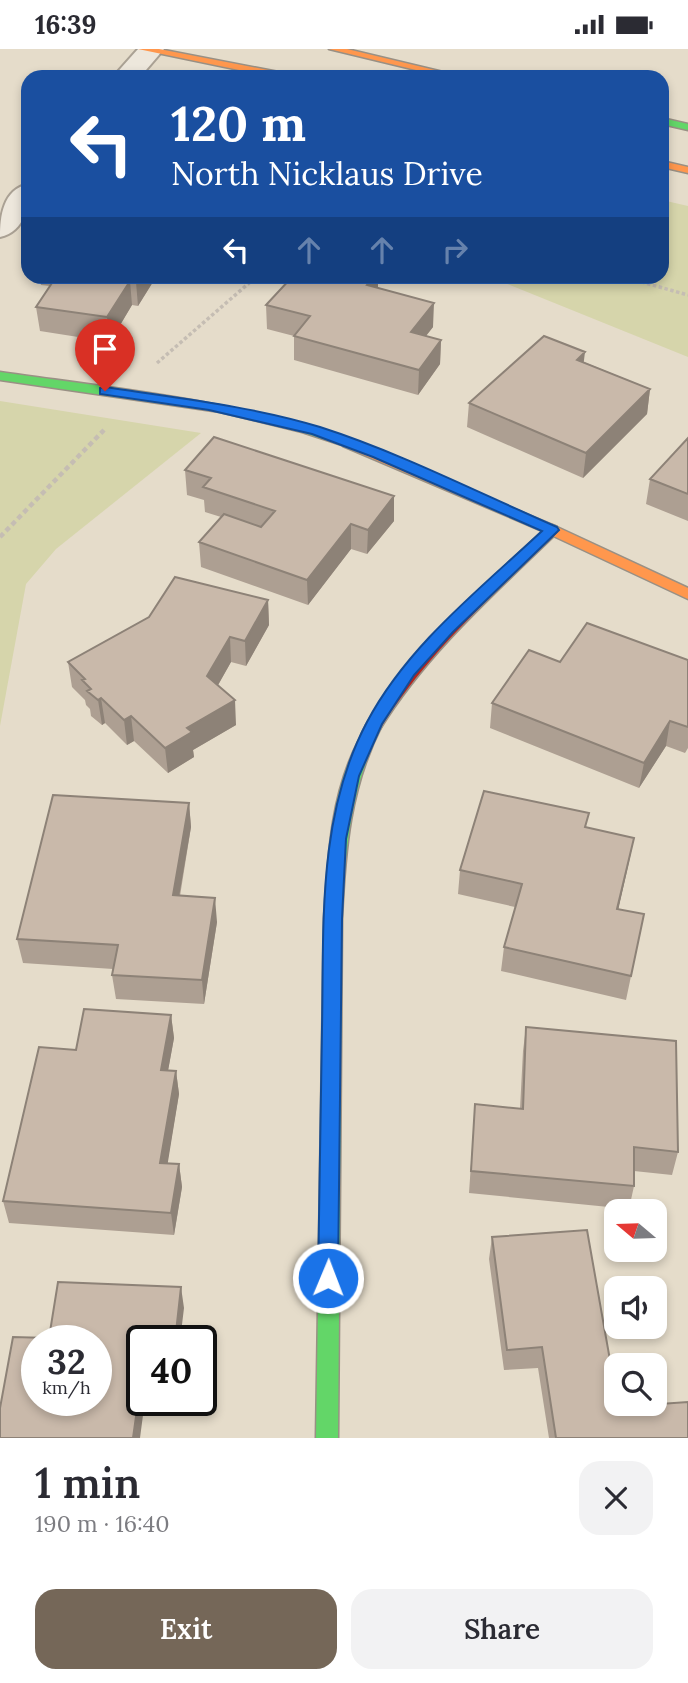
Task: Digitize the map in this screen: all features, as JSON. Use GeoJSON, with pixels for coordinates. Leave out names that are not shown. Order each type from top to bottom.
{"type":"FeatureCollection","features":[{"type":"Feature","properties":{"kind":"street"},"geometry":{"type":"LineString","coordinates":[[132,70],[148,49],[254,70]]}},
{"type":"Feature","properties":{"kind":"street"},"geometry":{"type":"LineString","coordinates":[[334,49],[428,70]]}},
{"type":"Feature","properties":{"kind":"street"},"geometry":{"type":"LineString","coordinates":[[669,123],[688,127]]}},
{"type":"Feature","properties":{"kind":"street"},"geometry":{"type":"LineString","coordinates":[[669,166],[688,170]]}},
{"type":"Feature","properties":{"kind":"street"},"geometry":{"type":"LineString","coordinates":[[0,229],[21,201]]}},
{"type":"Feature","properties":{"kind":"street"},"geometry":{"type":"LineString","coordinates":[[0,376],[209,407],[316,430],[552,530],[688,594]]}},
{"type":"Feature","properties":{"kind":"street"},"geometry":{"type":"LineString","coordinates":[[327,1438],[333,919],[338,839],[351,776],[374,723],[409,671],[448,628],[552,530]]}},
{"type":"Feature","properties":{"kind":"path"},"geometry":{"type":"LineString","coordinates":[[649,284],[688,295]]}},
{"type":"Feature","properties":{"kind":"green space"},"geometry":{"type":"Polygon","coordinates":[[[669,202],[688,206],[688,357],[507,284],[669,284],[669,202]]]}},
{"type":"Feature","properties":{"kind":"green space"},"geometry":{"type":"Polygon","coordinates":[[[0,401],[201,433],[56,549],[26,584],[0,726],[0,401]]]}},
{"type":"Feature","properties":{"kind":"building"},"geometry":{"type":"Polygon","coordinates":[[[51,284],[128,284],[107,317],[36,307],[51,284]]]}},
{"type":"Feature","properties":{"kind":"building"},"geometry":{"type":"Polygon","coordinates":[[[286,284],[368,284],[434,303],[411,332],[441,340],[419,370],[294,336],[310,316],[266,305],[286,284]]]}},
{"type":"Feature","properties":{"kind":"building"},"geometry":{"type":"Polygon","coordinates":[[[544,336],[585,352],[577,360],[650,389],[586,453],[469,403],[544,336]]]}},
{"type":"Feature","properties":{"kind":"building"},"geometry":{"type":"Polygon","coordinates":[[[214,437],[394,496],[368,530],[351,524],[307,580],[199,542],[224,514],[261,527],[275,511],[203,487],[211,478],[185,470],[214,437]]]}},
{"type":"Feature","properties":{"kind":"building"},"geometry":{"type":"Polygon","coordinates":[[[688,438],[688,494],[650,479],[688,438]]]}},
{"type":"Feature","properties":{"kind":"building"},"geometry":{"type":"Polygon","coordinates":[[[175,577],[268,600],[245,641],[230,637],[207,676],[235,700],[187,728],[192,732],[165,748],[131,716],[124,720],[101,698],[98,700],[87,691],[91,689],[82,680],[85,679],[68,662],[149,617],[175,577]]]}},
{"type":"Feature","properties":{"kind":"building"},"geometry":{"type":"Polygon","coordinates":[[[587,623],[688,660],[688,727],[670,721],[644,763],[492,703],[529,650],[560,662],[587,623]]]}},
{"type":"Feature","properties":{"kind":"building"},"geometry":{"type":"Polygon","coordinates":[[[484,791],[589,813],[585,827],[634,838],[617,909],[644,914],[631,976],[504,947],[522,884],[460,870],[484,791]]]}},
{"type":"Feature","properties":{"kind":"building"},"geometry":{"type":"Polygon","coordinates":[[[53,795],[189,803],[173,895],[215,898],[202,980],[112,975],[118,945],[17,939],[53,795]]]}},
{"type":"Feature","properties":{"kind":"building"},"geometry":{"type":"Polygon","coordinates":[[[84,1009],[171,1015],[161,1070],[176,1071],[160,1163],[179,1164],[171,1213],[3,1201],[39,1047],[76,1050],[84,1009]]]}},
{"type":"Feature","properties":{"kind":"building"},"geometry":{"type":"Polygon","coordinates":[[[526,1027],[676,1041],[678,1152],[634,1147],[634,1186],[471,1171],[475,1104],[523,1109],[526,1027]]]}},
{"type":"Feature","properties":{"kind":"building"},"geometry":{"type":"Polygon","coordinates":[[[587,1230],[604,1339],[606,1339],[609,1353],[604,1353],[604,1416],[667,1416],[667,1404],[688,1402],[688,1438],[556,1438],[542,1347],[507,1350],[492,1237],[587,1230]]]}},
{"type":"Feature","properties":{"kind":"building"},"geometry":{"type":"Polygon","coordinates":[[[58,1282],[181,1287],[177,1325],[126,1325],[126,1416],[136,1416],[133,1438],[0,1438],[0,1408],[13,1337],[21,1337],[21,1416],[112,1416],[112,1325],[51,1325],[58,1282]]]}},
{"type":"Feature","properties":{"kind":"traffic: fast"},"geometry":{"type":"LineString","coordinates":[[669,123],[688,127]]}},
{"type":"Feature","properties":{"kind":"traffic: fast"},"geometry":{"type":"LineString","coordinates":[[0,376],[220,408],[264,417],[348,443]]}},
{"type":"Feature","properties":{"kind":"traffic: fast"},"geometry":{"type":"LineString","coordinates":[[327,1438],[334,894],[347,795],[353,771],[374,725]]}},
{"type":"Feature","properties":{"kind":"traffic: slow"},"geometry":{"type":"LineString","coordinates":[[143,49],[252,70]]}},
{"type":"Feature","properties":{"kind":"traffic: slow"},"geometry":{"type":"LineString","coordinates":[[334,49],[428,70]]}},
{"type":"Feature","properties":{"kind":"traffic: slow"},"geometry":{"type":"LineString","coordinates":[[669,166],[688,170]]}},
{"type":"Feature","properties":{"kind":"traffic: slow"},"geometry":{"type":"LineString","coordinates":[[348,443],[552,530],[688,594]]}},
{"type":"Feature","properties":{"kind":"traffic: jam"},"geometry":{"type":"LineString","coordinates":[[374,725],[392,697],[433,646],[552,530]]}},
{"type":"Feature","properties":{"kind":"route"},"geometry":{"type":"LineString","coordinates":[[105,391],[209,407],[316,430],[552,530],[448,628],[409,671],[374,723],[351,776],[338,839],[333,919],[328,1278]]}}]}
